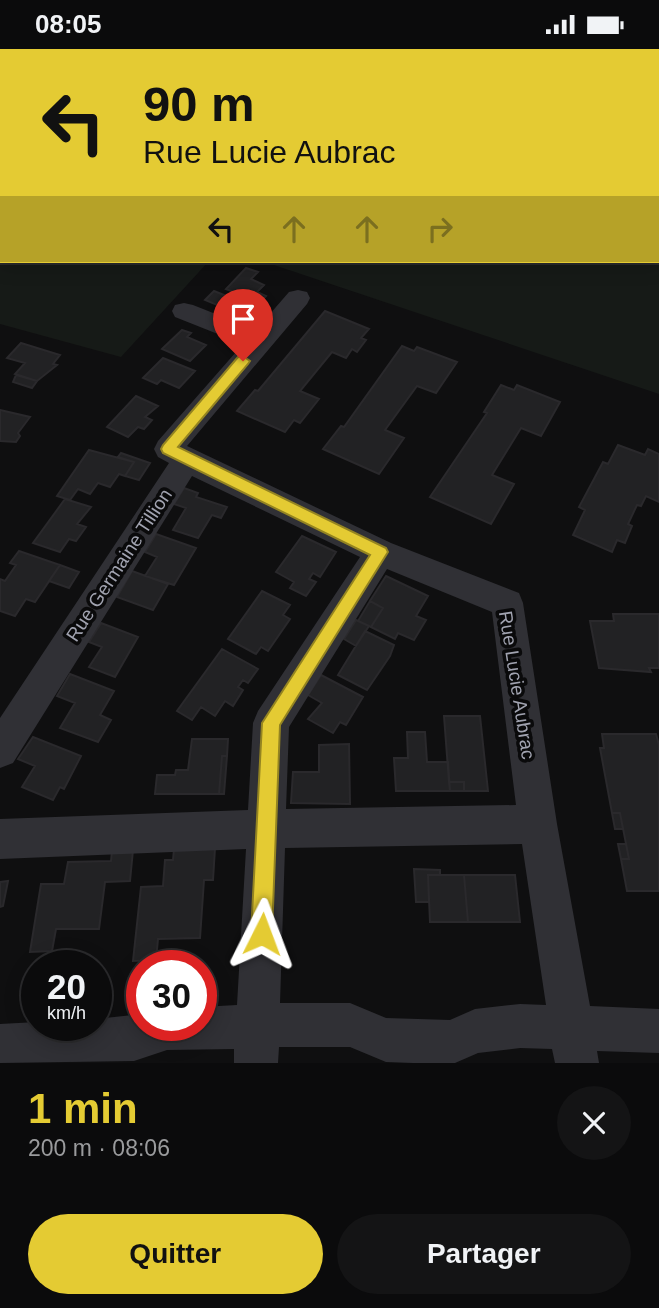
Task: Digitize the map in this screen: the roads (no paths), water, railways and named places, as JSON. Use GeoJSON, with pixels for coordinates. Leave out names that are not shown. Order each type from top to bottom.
{"type":"FeatureCollection","features":[{"type":"Feature","properties":{"kind":"street"},"geometry":{"type":"LineString","coordinates":[[187,460],[168,449],[298,298]]}},
{"type":"Feature","properties":{"kind":"street"},"geometry":{"type":"LineString","coordinates":[[184,311],[260,341]]}},
{"type":"Feature","properties":{"kind":"street","name":"Rue Lucie Aubrac"},"geometry":{"type":"LineString","coordinates":[[187,460],[380,552],[507,603],[538,824],[574,1045]]}},
{"type":"Feature","properties":{"kind":"street","name":"Rue Germaine Tillion"},"geometry":{"type":"LineString","coordinates":[[0,750],[187,460]]}},
{"type":"Feature","properties":{"kind":"street"},"geometry":{"type":"LineString","coordinates":[[257,1045],[271,723],[380,552]]}},
{"type":"Feature","properties":{"kind":"street"},"geometry":{"type":"LineString","coordinates":[[0,839],[267,829],[538,824]]}},
{"type":"Feature","properties":{"kind":"street"},"geometry":{"type":"LineString","coordinates":[[0,1046],[134,1039],[167,1028],[257,1045],[350,1025],[386,1040],[452,1042],[475,1031],[520,1026],[574,1045],[659,1031]]}}]}
